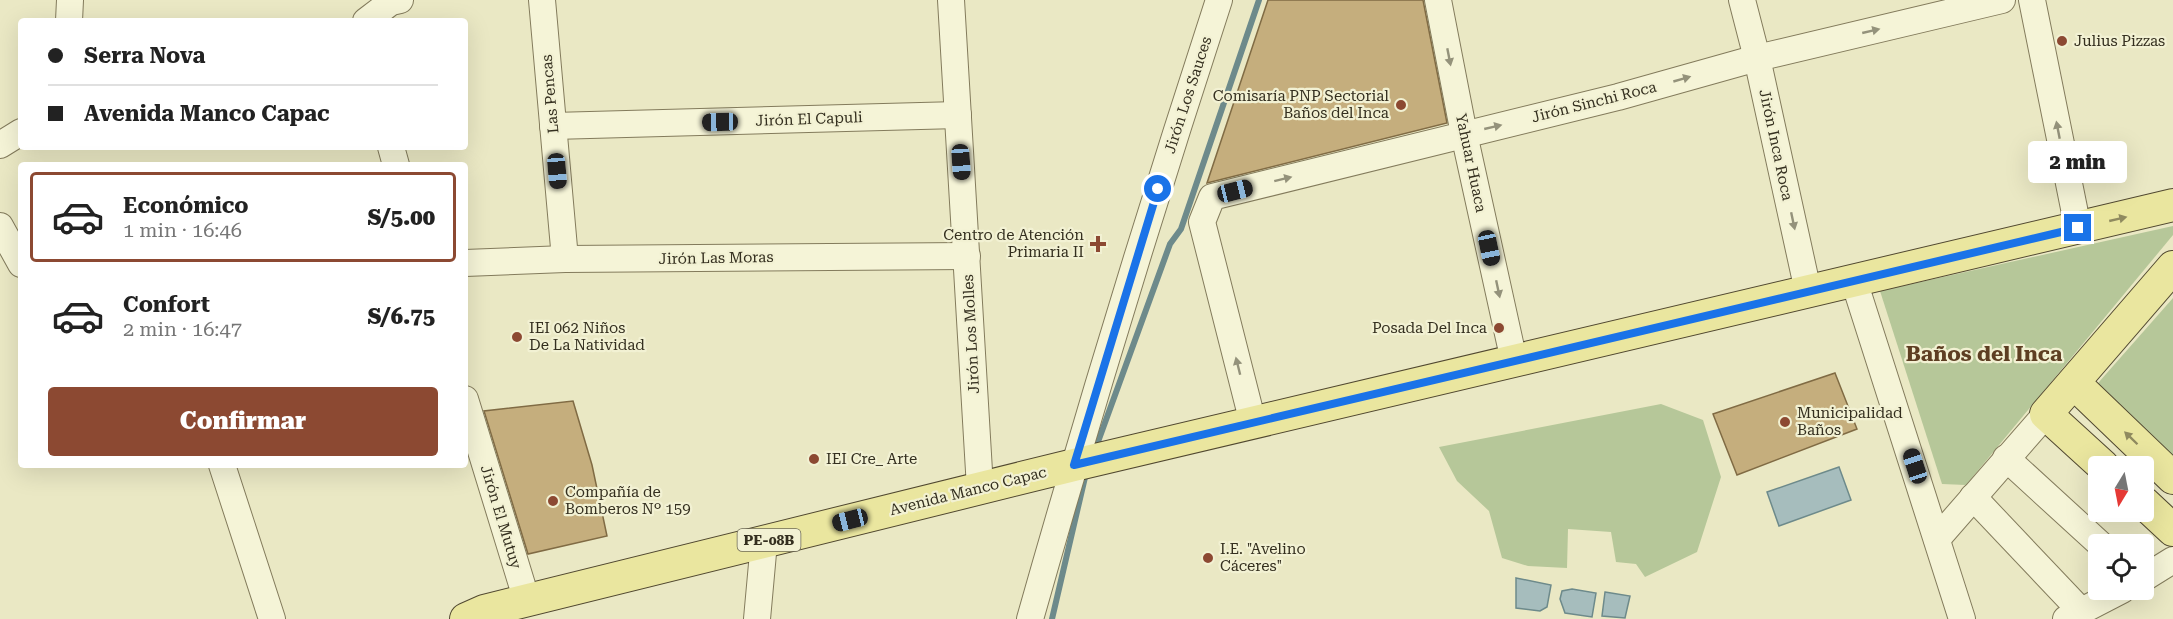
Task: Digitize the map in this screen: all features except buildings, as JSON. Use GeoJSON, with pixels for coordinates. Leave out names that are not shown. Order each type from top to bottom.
{"type":"FeatureCollection","features":[{"type":"Feature","properties":{"kind":"main road","name":"Avenida Manco Capac"},"geometry":{"type":"LineString","coordinates":[[466,619],[484,611],[1086,462],[2173,206]]}},
{"type":"Feature","properties":{"kind":"main road"},"geometry":{"type":"LineString","coordinates":[[2092,456],[2046,414],[2173,267]]}},
{"type":"Feature","properties":{"kind":"main road"},"geometry":{"type":"LineString","coordinates":[[2074,383],[2173,478]]}},
{"type":"Feature","properties":{"kind":"main road"},"geometry":{"type":"LineString","coordinates":[[2154,512],[2173,530]]}},
{"type":"Feature","properties":{"kind":"street"},"geometry":{"type":"LineString","coordinates":[[69,18],[70,0]]}},
{"type":"Feature","properties":{"kind":"street"},"geometry":{"type":"LineString","coordinates":[[370,18],[391,2],[400,0]]}},
{"type":"Feature","properties":{"kind":"street","name":"Las Pencas"},"geometry":{"type":"LineString","coordinates":[[542,0],[565,259]]}},
{"type":"Feature","properties":{"kind":"street","name":"Jirón Los Molles"},"geometry":{"type":"LineString","coordinates":[[951,0],[980,488]]}},
{"type":"Feature","properties":{"kind":"street","name":"Jirón Los Sauces"},"geometry":{"type":"LineString","coordinates":[[1030,619],[1086,462],[1151,210],[1219,0]]}},
{"type":"Feature","properties":{"kind":"street","name":"Yahuar Huaca"},"geometry":{"type":"LineString","coordinates":[[1438,0],[1464,134],[1514,361]]}},
{"type":"Feature","properties":{"kind":"street","name":"Jirón Inca Roca"},"geometry":{"type":"LineString","coordinates":[[1742,0],[1808,291]]}},
{"type":"Feature","properties":{"kind":"street","name":"Jirón Sinchi Roca"},"geometry":{"type":"LineString","coordinates":[[1252,423],[1202,222],[1212,197],[1618,97],[1757,58],[2002,0]]}},
{"type":"Feature","properties":{"kind":"street"},"geometry":{"type":"LineString","coordinates":[[2032,0],[2078,228]]}},
{"type":"Feature","properties":{"kind":"street","name":"Jirón El Capuli"},"geometry":{"type":"LineString","coordinates":[[553,126],[958,115]]}},
{"type":"Feature","properties":{"kind":"street"},"geometry":{"type":"LineString","coordinates":[[0,145],[18,134]]}},
{"type":"Feature","properties":{"kind":"street"},"geometry":{"type":"LineString","coordinates":[[0,226],[18,259]]}},
{"type":"Feature","properties":{"kind":"street","name":"Jirón Las Moras"},"geometry":{"type":"LineString","coordinates":[[468,263],[565,259],[967,256]]}},
{"type":"Feature","properties":{"kind":"street"},"geometry":{"type":"LineString","coordinates":[[1854,281],[1962,619]]}},
{"type":"Feature","properties":{"kind":"street","name":"Jirón El Mutuy"},"geometry":{"type":"LineString","coordinates":[[468,409],[527,601]]}},
{"type":"Feature","properties":{"kind":"street"},"geometry":{"type":"LineString","coordinates":[[1937,539],[2046,414]]}},
{"type":"Feature","properties":{"kind":"street"},"geometry":{"type":"LineString","coordinates":[[2006,458],[2089,534]]}},
{"type":"Feature","properties":{"kind":"street"},"geometry":{"type":"LineString","coordinates":[[223,468],[272,619]]}},
{"type":"Feature","properties":{"kind":"street"},"geometry":{"type":"LineString","coordinates":[[1973,497],[2073,615],[2102,600]]}},
{"type":"Feature","properties":{"kind":"street"},"geometry":{"type":"LineString","coordinates":[[757,619],[764,542]]}},
{"type":"Feature","properties":{"kind":"street"},"geometry":{"type":"LineString","coordinates":[[2154,572],[2173,560]]}},
{"type":"Feature","properties":{"kind":"green space"},"geometry":{"type":"Polygon","coordinates":[[[2173,226],[2173,235],[1966,485],[1942,484],[1880,291],[2173,226]]]}},
{"type":"Feature","properties":{"kind":"green space"},"geometry":{"type":"Polygon","coordinates":[[[2173,298],[2173,473],[2084,399],[2173,298]]]}},
{"type":"Feature","properties":{"kind":"green space"},"geometry":{"type":"Polygon","coordinates":[[[1661,404],[1703,420],[1721,477],[1697,552],[1645,577],[1636,564],[1616,562],[1611,532],[1568,529],[1567,568],[1528,566],[1502,558],[1489,511],[1457,481],[1439,447],[1661,404]]]}},
{"type":"Feature","properties":{"kind":"water"},"geometry":{"type":"Polygon","coordinates":[[[1839,467],[1851,500],[1779,526],[1767,492],[1839,467]]]}},
{"type":"Feature","properties":{"kind":"water"},"geometry":{"type":"Polygon","coordinates":[[[1516,578],[1551,585],[1547,607],[1540,611],[1516,608],[1516,578]]]}},
{"type":"Feature","properties":{"kind":"water"},"geometry":{"type":"Polygon","coordinates":[[[1572,589],[1596,593],[1592,617],[1565,613],[1560,599],[1562,591],[1572,589]]]}},
{"type":"Feature","properties":{"kind":"water"},"geometry":{"type":"Polygon","coordinates":[[[1605,592],[1630,596],[1625,618],[1602,616],[1605,592]]]}},
{"type":"Feature","properties":{"kind":"waterway"},"geometry":{"type":"LineString","coordinates":[[1095,450],[1170,244],[1181,229],[1259,0]]}},
{"type":"Feature","properties":{"kind":"waterway"},"geometry":{"type":"LineString","coordinates":[[1052,619],[1086,473]]}},
{"type":"Feature","properties":{"kind":"place","name":"Julius Pizzas"},"geometry":{"type":"Point","coordinates":[2062,41]}},
{"type":"Feature","properties":{"kind":"place","name":"Comisaría PNP Sectorial Baños del Inca"},"geometry":{"type":"Point","coordinates":[1401,105]}},
{"type":"Feature","properties":{"kind":"place","name":"Centro de Atención Primaria II"},"geometry":{"type":"Point","coordinates":[1098,244]}},
{"type":"Feature","properties":{"kind":"place","name":"Posada Del Inca"},"geometry":{"type":"Point","coordinates":[1499,328]}},
{"type":"Feature","properties":{"kind":"place","name":"IEI 062 Niños De La Natividad"},"geometry":{"type":"Point","coordinates":[517,337]}},
{"type":"Feature","properties":{"kind":"place","name":"Municipalidad Baños"},"geometry":{"type":"Point","coordinates":[1785,422]}},
{"type":"Feature","properties":{"kind":"place","name":"IEI Cre_ Arte"},"geometry":{"type":"Point","coordinates":[814,459]}},
{"type":"Feature","properties":{"kind":"place","name":"Compañía de Bomberos Nº 159"},"geometry":{"type":"Point","coordinates":[553,501]}},
{"type":"Feature","properties":{"kind":"place","name":"I.E. \"Avelino Cáceres\""},"geometry":{"type":"Point","coordinates":[1208,558]}},
{"type":"Feature","properties":{"kind":"district","name":"Baños del Inca"},"geometry":{"type":"Point","coordinates":[1984,354]}},
{"type":"Feature","properties":{"kind":"route"},"geometry":{"type":"LineString","coordinates":[[1158,189],[1074,465],[2078,228]]}}]}
